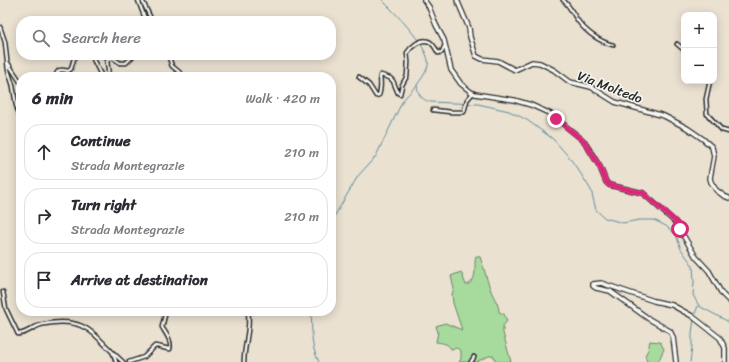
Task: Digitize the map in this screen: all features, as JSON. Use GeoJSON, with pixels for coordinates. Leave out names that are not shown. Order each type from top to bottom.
{"type":"FeatureCollection","features":[{"type":"Feature","properties":{"kind":"street"},"geometry":{"type":"LineString","coordinates":[[138,0],[144,16]]}},
{"type":"Feature","properties":{"kind":"street"},"geometry":{"type":"LineString","coordinates":[[142,0],[150,16]]}},
{"type":"Feature","properties":{"kind":"street"},"geometry":{"type":"LineString","coordinates":[[424,0],[444,40],[450,70],[461,84],[473,93],[514,100],[531,105],[551,114],[582,139],[600,167],[606,182],[609,185],[643,193],[676,222],[696,257],[709,271],[722,294],[729,301]]}},
{"type":"Feature","properties":{"kind":"street","name":"Via Moltedo"},"geometry":{"type":"LineString","coordinates":[[457,0],[469,28],[470,37],[476,56],[482,59],[498,61],[515,70],[532,62],[540,63],[554,70],[570,82],[591,87],[615,102],[673,120],[703,139],[712,147],[714,156],[710,178],[711,182],[716,190],[729,198]]}},
{"type":"Feature","properties":{"kind":"street"},"geometry":{"type":"LineString","coordinates":[[563,0],[583,26],[598,38],[613,45]]}},
{"type":"Feature","properties":{"kind":"street"},"geometry":{"type":"LineString","coordinates":[[0,27],[16,105]]}},
{"type":"Feature","properties":{"kind":"street"},"geometry":{"type":"LineString","coordinates":[[358,77],[369,85],[375,95],[378,96],[380,94],[381,85],[380,76],[382,74],[391,80],[400,94],[407,76],[408,62],[406,53],[416,44],[425,41],[430,42],[440,53],[444,48],[444,40]]}},
{"type":"Feature","properties":{"kind":"street"},"geometry":{"type":"LineString","coordinates":[[677,44],[682,48]]}},
{"type":"Feature","properties":{"kind":"street"},"geometry":{"type":"LineString","coordinates":[[58,72],[61,69],[68,71],[71,69],[74,60]]}},
{"type":"Feature","properties":{"kind":"street"},"geometry":{"type":"LineString","coordinates":[[94,60],[100,72]]}},
{"type":"Feature","properties":{"kind":"street"},"geometry":{"type":"LineString","coordinates":[[108,60],[109,72]]}},
{"type":"Feature","properties":{"kind":"street"},"geometry":{"type":"LineString","coordinates":[[116,60],[120,63],[126,64],[130,60]]}},
{"type":"Feature","properties":{"kind":"street"},"geometry":{"type":"LineString","coordinates":[[170,60],[172,66],[179,72]]}},
{"type":"Feature","properties":{"kind":"street"},"geometry":{"type":"LineString","coordinates":[[8,63],[16,75]]}},
{"type":"Feature","properties":{"kind":"street"},"geometry":{"type":"LineString","coordinates":[[709,84],[706,93],[707,114],[725,132],[729,132]]}},
{"type":"Feature","properties":{"kind":"street"},"geometry":{"type":"LineString","coordinates":[[433,110],[465,111],[467,100],[473,93]]}},
{"type":"Feature","properties":{"kind":"street"},"geometry":{"type":"LineString","coordinates":[[676,362],[673,337],[670,331],[649,319],[616,294],[596,288],[593,285],[596,283],[601,283],[654,301],[672,305],[692,316],[716,334],[724,344],[726,352],[725,362]]}},
{"type":"Feature","properties":{"kind":"street"},"geometry":{"type":"LineString","coordinates":[[3,292],[6,309],[18,334],[23,334],[39,325],[62,321],[76,323],[96,335],[123,362]]}},
{"type":"Feature","properties":{"kind":"street"},"geometry":{"type":"LineString","coordinates":[[129,362],[144,357],[155,346],[170,349],[170,340],[162,327],[165,316]]}},
{"type":"Feature","properties":{"kind":"street"},"geometry":{"type":"LineString","coordinates":[[244,362],[244,353],[249,329],[248,316]]}},
{"type":"Feature","properties":{"kind":"street"},"geometry":{"type":"LineString","coordinates":[[113,353],[116,362]]}},
{"type":"Feature","properties":{"kind":"street"},"geometry":{"type":"LineString","coordinates":[[471,362],[474,357]]}},
{"type":"Feature","properties":{"kind":"green space"},"geometry":{"type":"Polygon","coordinates":[[[476,256],[480,257],[499,312],[504,314],[507,321],[503,326],[503,333],[511,362],[496,362],[494,356],[489,356],[478,362],[459,362],[461,359],[461,351],[457,348],[451,349],[447,344],[436,342],[438,332],[436,326],[445,323],[462,330],[453,303],[452,294],[454,289],[451,276],[461,272],[466,285],[470,283],[473,280],[475,273],[476,256]]]}},
{"type":"Feature","properties":{"kind":"green space"},"geometry":{"type":"Polygon","coordinates":[[[650,341],[660,342],[664,349],[658,362],[647,362],[645,355],[650,341]]]}},
{"type":"Feature","properties":{"kind":"waterway"},"geometry":{"type":"LineString","coordinates":[[382,0],[411,31],[424,50],[428,59],[428,66],[425,74],[417,85],[419,94],[422,98],[430,102],[478,104],[509,111],[527,120],[553,139],[569,157],[591,190],[596,210],[605,218],[623,223],[639,220],[654,220],[666,226],[676,235],[681,249],[693,266],[693,295],[699,306],[729,322]]}},
{"type":"Feature","properties":{"kind":"waterway"},"geometry":{"type":"LineString","coordinates":[[336,213],[358,176],[376,156],[403,100],[417,85]]}},
{"type":"Feature","properties":{"kind":"waterway"},"geometry":{"type":"LineString","coordinates":[[694,316],[698,306]]}},
{"type":"Feature","properties":{"kind":"waterway"},"geometry":{"type":"LineString","coordinates":[[311,316],[314,349],[319,362]]}},
{"type":"Feature","properties":{"kind":"waterway"},"geometry":{"type":"LineString","coordinates":[[690,362],[694,319]]}},
{"type":"Feature","properties":{"kind":"route"},"geometry":{"type":"LineString","coordinates":[[556,119],[584,141],[609,185],[635,190],[648,196],[664,213],[676,222],[680,229]]}}]}
